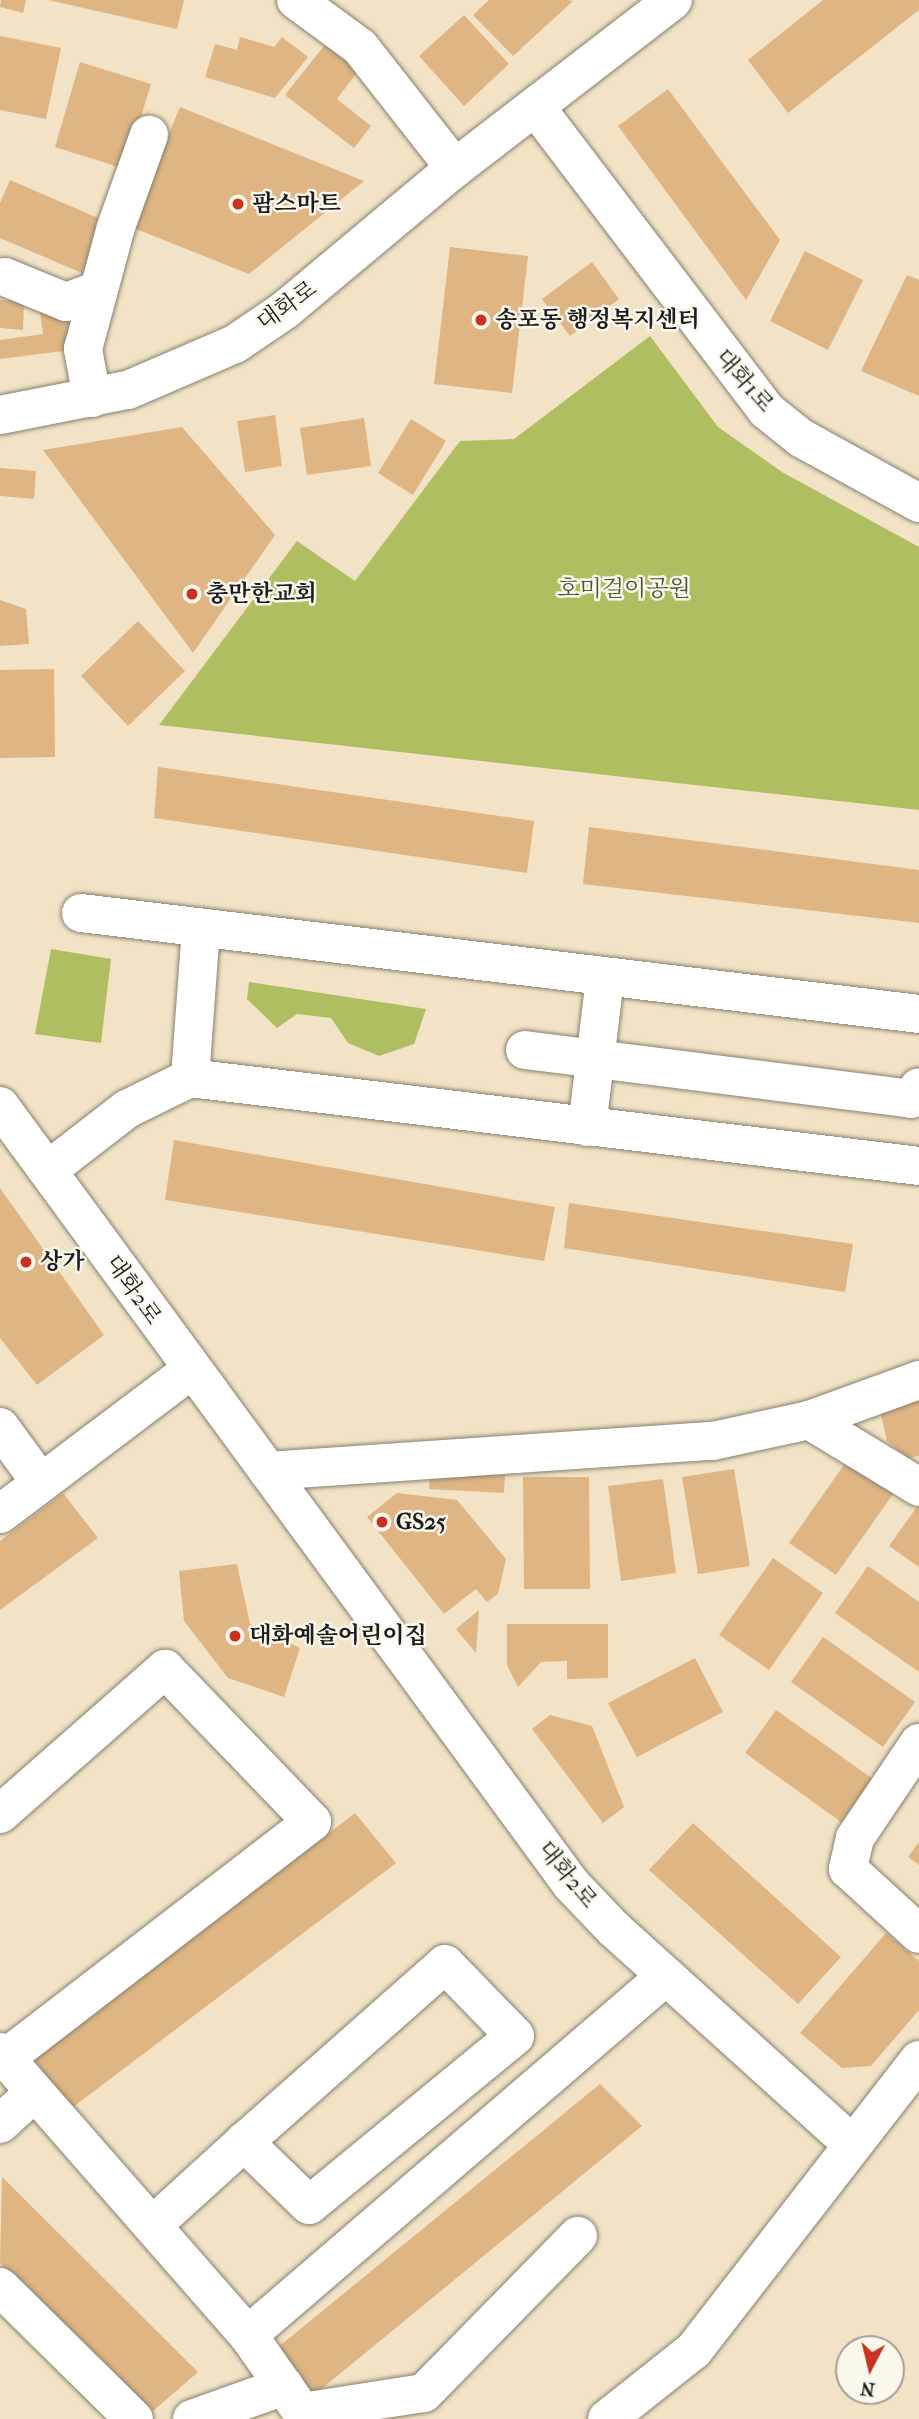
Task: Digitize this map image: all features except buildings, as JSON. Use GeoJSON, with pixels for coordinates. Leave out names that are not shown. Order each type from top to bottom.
{"type":"FeatureCollection","features":[{"type":"Feature","properties":{"kind":"street"},"geometry":{"type":"LineString","coordinates":[[296,0],[360,47],[455,167]]}},
{"type":"Feature","properties":{"kind":"street","name":"대화로"},"geometry":{"type":"LineString","coordinates":[[0,415],[92,398],[188,368],[235,344],[330,274],[455,167],[537,109],[673,0]]}},
{"type":"Feature","properties":{"kind":"street","name":"대화1로"},"geometry":{"type":"LineString","coordinates":[[537,109],[766,410],[801,438],[919,502]]}},
{"type":"Feature","properties":{"kind":"street"},"geometry":{"type":"LineString","coordinates":[[92,398],[83,349],[97,291],[149,135]]}},
{"type":"Feature","properties":{"kind":"street"},"geometry":{"type":"LineString","coordinates":[[5,277],[66,302],[97,291]]}},
{"type":"Feature","properties":{"kind":"street"},"geometry":{"type":"LineString","coordinates":[[81,913],[919,1014]]}},
{"type":"Feature","properties":{"kind":"street"},"geometry":{"type":"LineString","coordinates":[[190,1078],[201,929]]}},
{"type":"Feature","properties":{"kind":"street"},"geometry":{"type":"LineString","coordinates":[[587,1127],[605,978]]}},
{"type":"Feature","properties":{"kind":"street"},"geometry":{"type":"LineString","coordinates":[[525,1050],[911,1099],[919,1087]]}},
{"type":"Feature","properties":{"kind":"street"},"geometry":{"type":"LineString","coordinates":[[48,1170],[127,1108],[190,1078],[919,1166]]}},
{"type":"Feature","properties":{"kind":"street","name":"대화2로"},"geometry":{"type":"LineString","coordinates":[[0,1106],[191,1370],[571,1884],[666,1976],[853,2145]]}},
{"type":"Feature","properties":{"kind":"street"},"geometry":{"type":"LineString","coordinates":[[0,1514],[191,1370]]}},
{"type":"Feature","properties":{"kind":"street"},"geometry":{"type":"LineString","coordinates":[[268,1471],[713,1441],[809,1420],[919,1380]]}},
{"type":"Feature","properties":{"kind":"street"},"geometry":{"type":"LineString","coordinates":[[809,1420],[919,1487]]}},
{"type":"Feature","properties":{"kind":"street"},"geometry":{"type":"LineString","coordinates":[[0,1427],[41,1483]]}},
{"type":"Feature","properties":{"kind":"street"},"geometry":{"type":"LineString","coordinates":[[0,1814],[165,1670],[312,1822],[3,2055],[154,2224],[248,2335],[302,2412],[424,2393],[578,2236]]}},
{"type":"Feature","properties":{"kind":"street"},"geometry":{"type":"LineString","coordinates":[[919,1744],[855,1839],[848,1869],[919,1934]]}},
{"type":"Feature","properties":{"kind":"street"},"geometry":{"type":"LineString","coordinates":[[154,2224],[244,2142],[445,1964],[515,2036],[309,2205],[244,2142]]}},
{"type":"Feature","properties":{"kind":"street"},"geometry":{"type":"LineString","coordinates":[[248,2335],[621,2020],[666,1976]]}},
{"type":"Feature","properties":{"kind":"street"},"geometry":{"type":"LineString","coordinates":[[607,2419],[694,2350],[919,2060]]}},
{"type":"Feature","properties":{"kind":"street"},"geometry":{"type":"LineString","coordinates":[[0,2123],[36,2092]]}},
{"type":"Feature","properties":{"kind":"street"},"geometry":{"type":"LineString","coordinates":[[0,2287],[134,2419]]}},
{"type":"Feature","properties":{"kind":"street"},"geometry":{"type":"LineString","coordinates":[[192,2419],[284,2386]]}},
{"type":"Feature","properties":{"kind":"green space","name":"호미걸이공원"},"geometry":{"type":"Polygon","coordinates":[[[650,336],[718,427],[782,472],[919,547],[919,810],[159,725],[297,541],[355,581],[460,441],[514,439],[650,336]]]}},
{"type":"Feature","properties":{"kind":"green space"},"geometry":{"type":"Polygon","coordinates":[[[51,949],[111,959],[101,1043],[35,1034],[51,949]]]}},
{"type":"Feature","properties":{"kind":"green space"},"geometry":{"type":"Polygon","coordinates":[[[249,982],[426,1009],[414,1044],[379,1056],[348,1043],[331,1018],[297,1014],[277,1028],[247,999],[249,982]]]}},
{"type":"Feature","properties":{"kind":"place","name":"팜스마트"},"geometry":{"type":"Point","coordinates":[238,204]}},
{"type":"Feature","properties":{"kind":"place","name":"송포동 행정복지센터"},"geometry":{"type":"Point","coordinates":[481,320]}},
{"type":"Feature","properties":{"kind":"place","name":"충만한교회"},"geometry":{"type":"Point","coordinates":[192,594]}},
{"type":"Feature","properties":{"kind":"place","name":"상가"},"geometry":{"type":"Point","coordinates":[26,1262]}},
{"type":"Feature","properties":{"kind":"place","name":"GS25"},"geometry":{"type":"Point","coordinates":[382,1522]}},
{"type":"Feature","properties":{"kind":"place","name":"대화예솔어린이집"},"geometry":{"type":"Point","coordinates":[235,1636]}}]}
